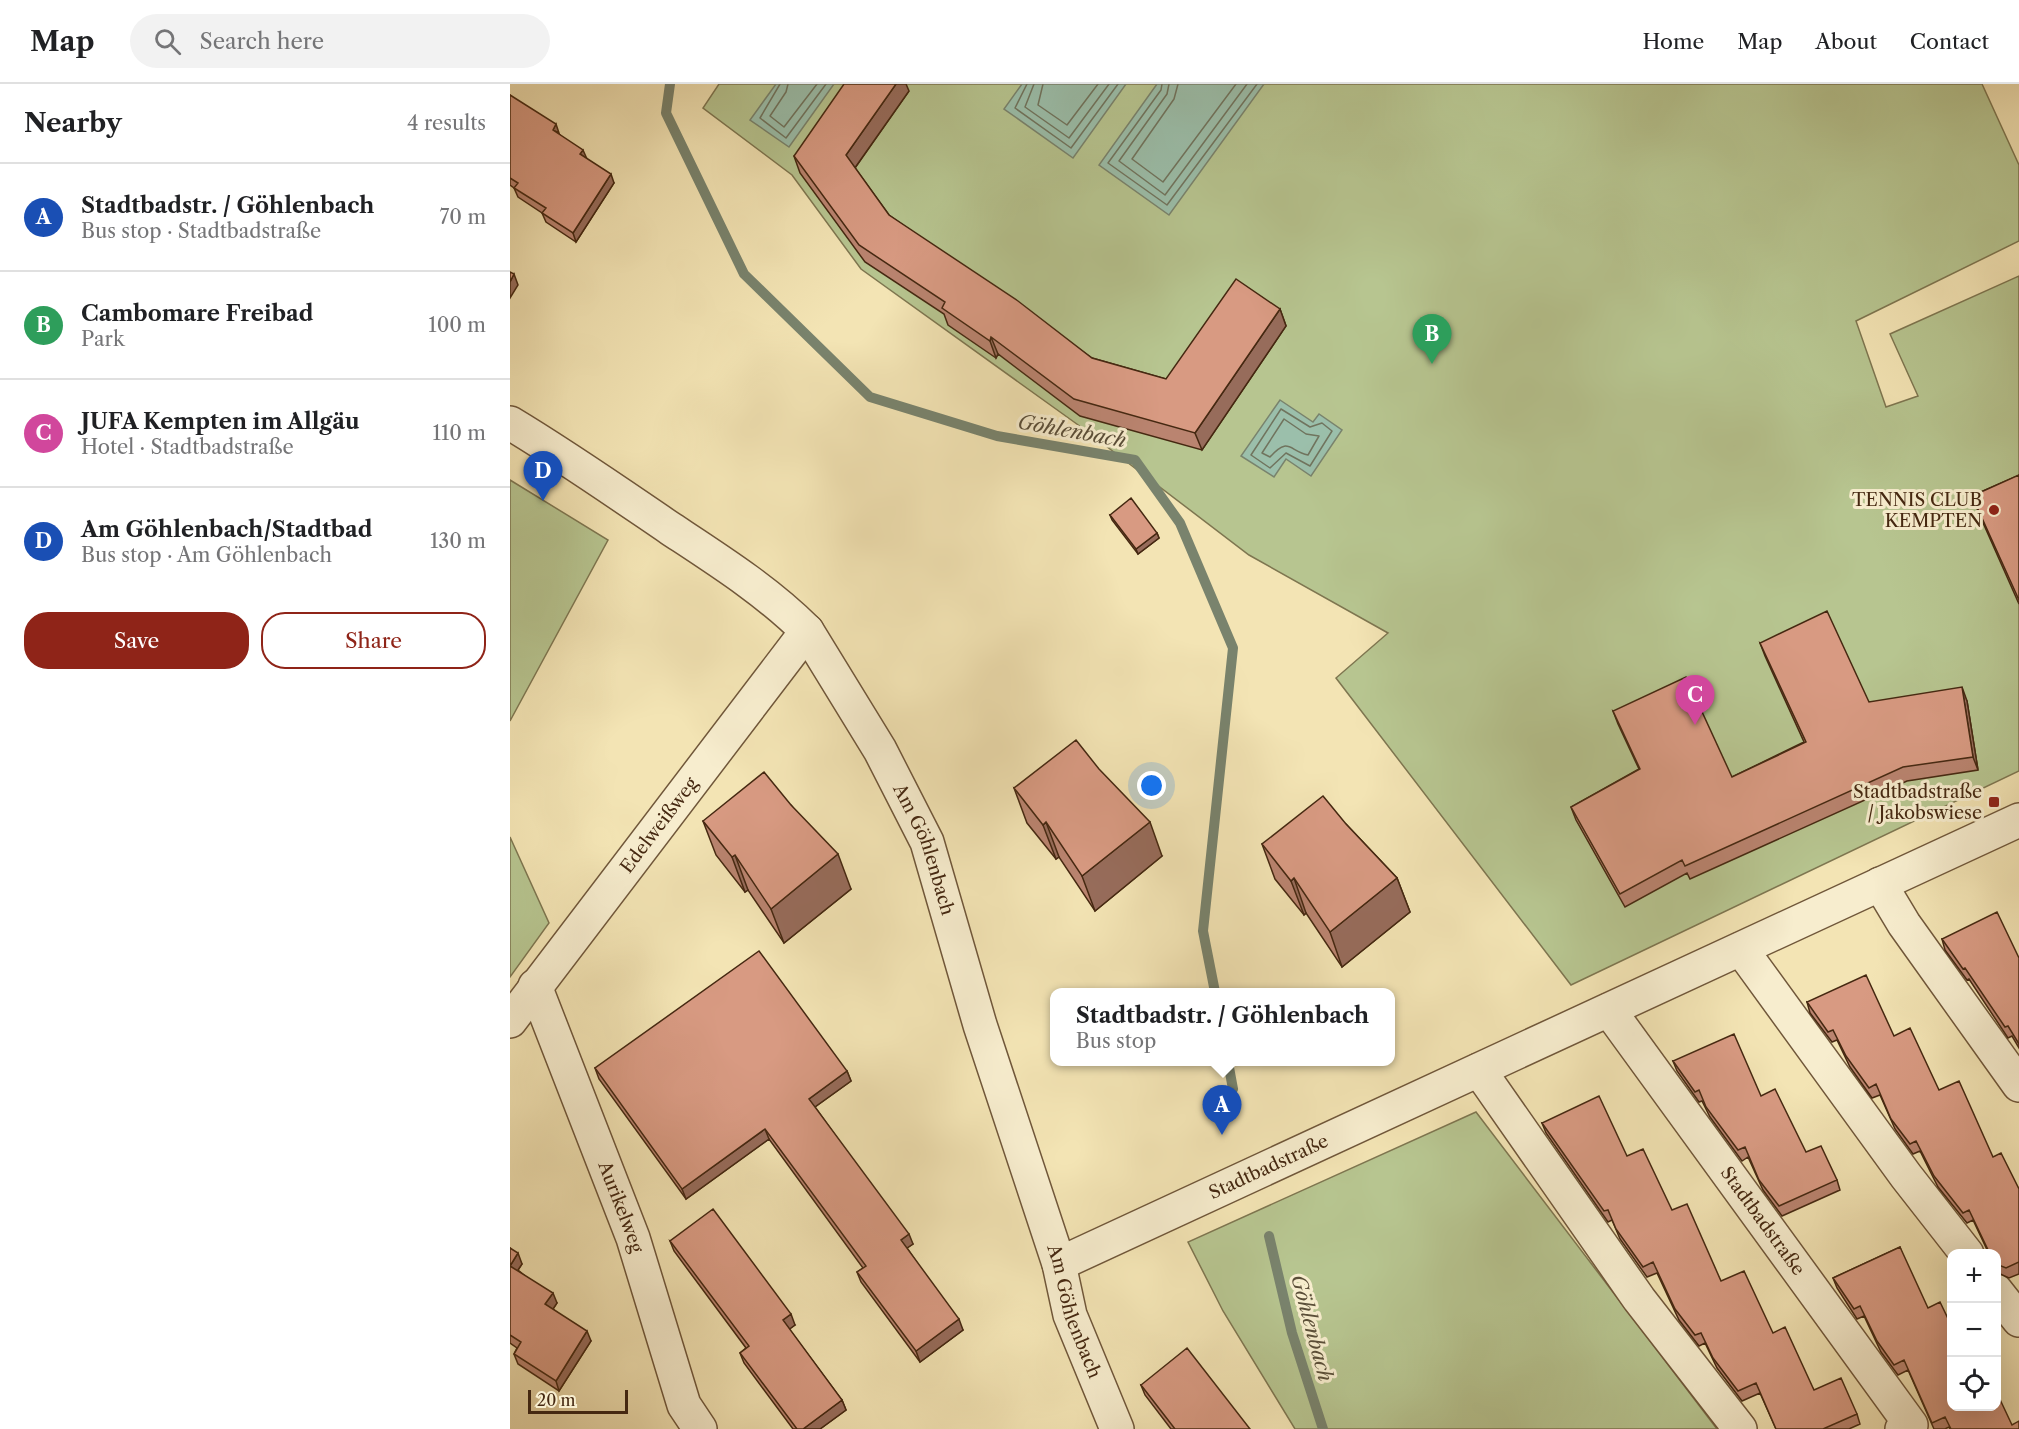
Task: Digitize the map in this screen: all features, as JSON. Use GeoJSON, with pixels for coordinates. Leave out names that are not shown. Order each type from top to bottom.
{"type":"FeatureCollection","features":[{"type":"Feature","properties":{"kind":"street","name":"Am Göhlenbach"},"geometry":{"type":"LineString","coordinates":[[510,423],[572,460],[723,564],[807,631],[880,750],[927,842],[981,1025],[1059,1264],[1070,1315],[1118,1429]]}},
{"type":"Feature","properties":{"kind":"street","name":"Edelweißweg"},"geometry":{"type":"LineString","coordinates":[[510,1021],[807,631]]}},
{"type":"Feature","properties":{"kind":"street","name":"Stadtbadstraße"},"geometry":{"type":"LineString","coordinates":[[1059,1264],[2019,820]]}},
{"type":"Feature","properties":{"kind":"street"},"geometry":{"type":"LineString","coordinates":[[1880,884],[1904,924],[2019,1085]]}},
{"type":"Feature","properties":{"kind":"street"},"geometry":{"type":"LineString","coordinates":[[1741,949],[1906,1176],[1963,1249]]}},
{"type":"Feature","properties":{"kind":"street","name":"Aurikelweg"},"geometry":{"type":"LineString","coordinates":[[535,986],[633,1238],[684,1405],[700,1429]]}},
{"type":"Feature","properties":{"kind":"street","name":"Stadtbadstraße"},"geometry":{"type":"LineString","coordinates":[[1609,1010],[1911,1425],[1902,1429]]}},
{"type":"Feature","properties":{"kind":"street"},"geometry":{"type":"LineString","coordinates":[[1479,1070],[1639,1299],[1740,1429]]}},
{"type":"Feature","properties":{"kind":"street"},"geometry":{"type":"LineString","coordinates":[[2001,1297],[2019,1320]]}},
{"type":"Feature","properties":{"kind":"shaded area"},"geometry":{"type":"Polygon","coordinates":[[[719,84],[1982,84],[2019,165],[2019,241],[1856,321],[1886,407],[1918,396],[1890,334],[2019,276],[2019,771],[1571,985],[1336,678],[1388,633],[1249,555],[1081,427],[861,269],[792,175],[703,108],[719,84]]]}},
{"type":"Feature","properties":{"kind":"shaded area"},"geometry":{"type":"Polygon","coordinates":[[[510,480],[608,540],[510,721],[510,480]]]}},
{"type":"Feature","properties":{"kind":"shaded area"},"geometry":{"type":"Polygon","coordinates":[[[510,837],[549,923],[510,977],[510,837]]]}},
{"type":"Feature","properties":{"kind":"shaded area"},"geometry":{"type":"Polygon","coordinates":[[[1476,1112],[1717,1429],[1295,1429],[1223,1311],[1188,1242],[1476,1112]]]}},
{"type":"Feature","properties":{"kind":"water"},"geometry":{"type":"Polygon","coordinates":[[[776,84],[834,84],[789,147],[750,120],[776,84]]]}},
{"type":"Feature","properties":{"kind":"water"},"geometry":{"type":"Polygon","coordinates":[[[1022,84],[1126,84],[1073,158],[1004,109],[1022,84]]]}},
{"type":"Feature","properties":{"kind":"water"},"geometry":{"type":"Polygon","coordinates":[[[1157,84],[1264,84],[1169,215],[1099,165],[1157,84]]]}},
{"type":"Feature","properties":{"kind":"water"},"geometry":{"type":"Polygon","coordinates":[[[1280,400],[1313,422],[1319,414],[1342,430],[1311,476],[1286,459],[1274,477],[1241,456],[1280,400]]]}},
{"type":"Feature","properties":{"kind":"building"},"geometry":{"type":"Polygon","coordinates":[[[844,84],[896,84],[846,155],[889,215],[1018,301],[1092,358],[1166,379],[1236,279],[1280,309],[1195,433],[1074,399],[991,337],[990,341],[942,308],[945,302],[859,245],[794,156],[844,84]]]}},
{"type":"Feature","properties":{"kind":"building"},"geometry":{"type":"Polygon","coordinates":[[[510,95],[556,124],[553,130],[583,150],[580,154],[611,174],[573,233],[542,213],[546,208],[514,188],[518,183],[510,178],[510,95]]]}},
{"type":"Feature","properties":{"kind":"building"},"geometry":{"type":"Polygon","coordinates":[[[2019,475],[2019,600],[1972,496],[2019,475]]]}},
{"type":"Feature","properties":{"kind":"building"},"geometry":{"type":"Polygon","coordinates":[[[1131,498],[1157,533],[1136,549],[1110,515],[1131,498]]]}},
{"type":"Feature","properties":{"kind":"building"},"geometry":{"type":"Polygon","coordinates":[[[1827,611],[1869,702],[1962,687],[1973,757],[1903,767],[1685,866],[1682,860],[1620,894],[1571,807],[1640,769],[1613,711],[1686,677],[1732,777],[1806,742],[1760,643],[1827,611]]]}},
{"type":"Feature","properties":{"kind":"building"},"geometry":{"type":"Polygon","coordinates":[[[1076,740],[1099,769],[1150,822],[1082,876],[1046,822],[1043,825],[1014,788],[1076,740]]]}},
{"type":"Feature","properties":{"kind":"building"},"geometry":{"type":"Polygon","coordinates":[[[764,772],[791,805],[838,854],[771,909],[735,855],[732,857],[703,821],[764,772]]]}},
{"type":"Feature","properties":{"kind":"building"},"geometry":{"type":"Polygon","coordinates":[[[1323,796],[1397,878],[1330,932],[1294,878],[1291,881],[1262,844],[1323,796]]]}},
{"type":"Feature","properties":{"kind":"building"},"geometry":{"type":"Polygon","coordinates":[[[1997,912],[2019,958],[2019,1044],[1942,939],[1997,912]]]}},
{"type":"Feature","properties":{"kind":"building"},"geometry":{"type":"Polygon","coordinates":[[[759,951],[847,1071],[809,1099],[909,1234],[901,1240],[959,1319],[916,1351],[857,1272],[866,1266],[765,1129],[682,1189],[595,1068],[759,951]]]}},
{"type":"Feature","properties":{"kind":"building"},"geometry":{"type":"Polygon","coordinates":[[[1866,975],[1894,1036],[1910,1028],[1939,1090],[1959,1081],[1993,1157],[2001,1153],[2019,1189],[2019,1262],[2006,1268],[2001,1266],[2001,1249],[1988,1249],[1969,1210],[1963,1213],[1934,1176],[1916,1141],[1910,1144],[1891,1119],[1876,1084],[1869,1088],[1846,1056],[1833,1030],[1828,1032],[1807,1002],[1866,975]]]}},
{"type":"Feature","properties":{"kind":"building"},"geometry":{"type":"Polygon","coordinates":[[[1734,1034],[1761,1096],[1775,1089],[1806,1152],[1821,1146],[1837,1180],[1779,1206],[1759,1180],[1745,1147],[1738,1150],[1706,1107],[1699,1090],[1695,1092],[1673,1061],[1734,1034]]]}},
{"type":"Feature","properties":{"kind":"building"},"geometry":{"type":"Polygon","coordinates":[[[1599,1096],[1627,1156],[1643,1149],[1672,1210],[1687,1204],[1721,1281],[1744,1271],[1773,1333],[1785,1327],[1814,1390],[1841,1378],[1857,1414],[1823,1429],[1776,1429],[1756,1383],[1738,1391],[1713,1358],[1701,1333],[1695,1335],[1675,1309],[1653,1262],[1643,1267],[1616,1229],[1608,1210],[1604,1211],[1542,1123],[1599,1096]]]}},
{"type":"Feature","properties":{"kind":"building"},"geometry":{"type":"Polygon","coordinates":[[[713,1209],[791,1314],[783,1320],[842,1400],[803,1429],[797,1429],[740,1353],[749,1346],[670,1241],[713,1209]]]}},
{"type":"Feature","properties":{"kind":"building"},"geometry":{"type":"Polygon","coordinates":[[[1900,1247],[1928,1308],[1940,1302],[1947,1317],[1947,1411],[2001,1411],[2001,1402],[2012,1425],[2019,1421],[2019,1429],[1951,1429],[1945,1417],[1932,1423],[1904,1360],[1894,1365],[1877,1341],[1860,1306],[1854,1309],[1833,1278],[1900,1247]]]}},
{"type":"Feature","properties":{"kind":"building"},"geometry":{"type":"Polygon","coordinates":[[[510,1248],[518,1253],[510,1266],[510,1248]]]}},
{"type":"Feature","properties":{"kind":"building"},"geometry":{"type":"Polygon","coordinates":[[[510,1266],[553,1293],[545,1304],[587,1331],[556,1381],[514,1354],[521,1342],[510,1335],[510,1266]]]}},
{"type":"Feature","properties":{"kind":"building"},"geometry":{"type":"Polygon","coordinates":[[[1187,1348],[1250,1429],[1175,1429],[1141,1385],[1187,1348]]]}},
{"type":"Feature","properties":{"kind":"waterway","name":"Göhlenbach"},"geometry":{"type":"LineString","coordinates":[[670,84],[666,113],[744,274],[870,397],[997,436],[1135,460],[1180,523],[1233,648],[1203,931],[1214,988]]}},
{"type":"Feature","properties":{"kind":"waterway","name":"Göhlenbach"},"geometry":{"type":"LineString","coordinates":[[1229,1066],[1233,1089]]}},
{"type":"Feature","properties":{"kind":"waterway","name":"Göhlenbach"},"geometry":{"type":"LineString","coordinates":[[1269,1236],[1292,1333],[1323,1429]]}},
{"type":"Feature","properties":{"kind":"place","name":"Cambomare Freibad"},"geometry":{"type":"Point","coordinates":[1432,364]}},
{"type":"Feature","properties":{"kind":"place","name":"Am Göhlenbach/Stadtbad"},"geometry":{"type":"Point","coordinates":[543,501]}},
{"type":"Feature","properties":{"kind":"place","name":"TENNIS CLUB KEMPTEN"},"geometry":{"type":"Point","coordinates":[1994,510]}},
{"type":"Feature","properties":{"kind":"place","name":"JUFA Kempten im Allgäu"},"geometry":{"type":"Point","coordinates":[1695,725]}},
{"type":"Feature","properties":{"kind":"place","name":"Stadtbadstraße / Jakobswiese"},"geometry":{"type":"Point","coordinates":[1994,802]}},
{"type":"Feature","properties":{"kind":"place","name":"Stadtbadstr. / Göhlenbach"},"geometry":{"type":"Point","coordinates":[1222,1135]}}]}
